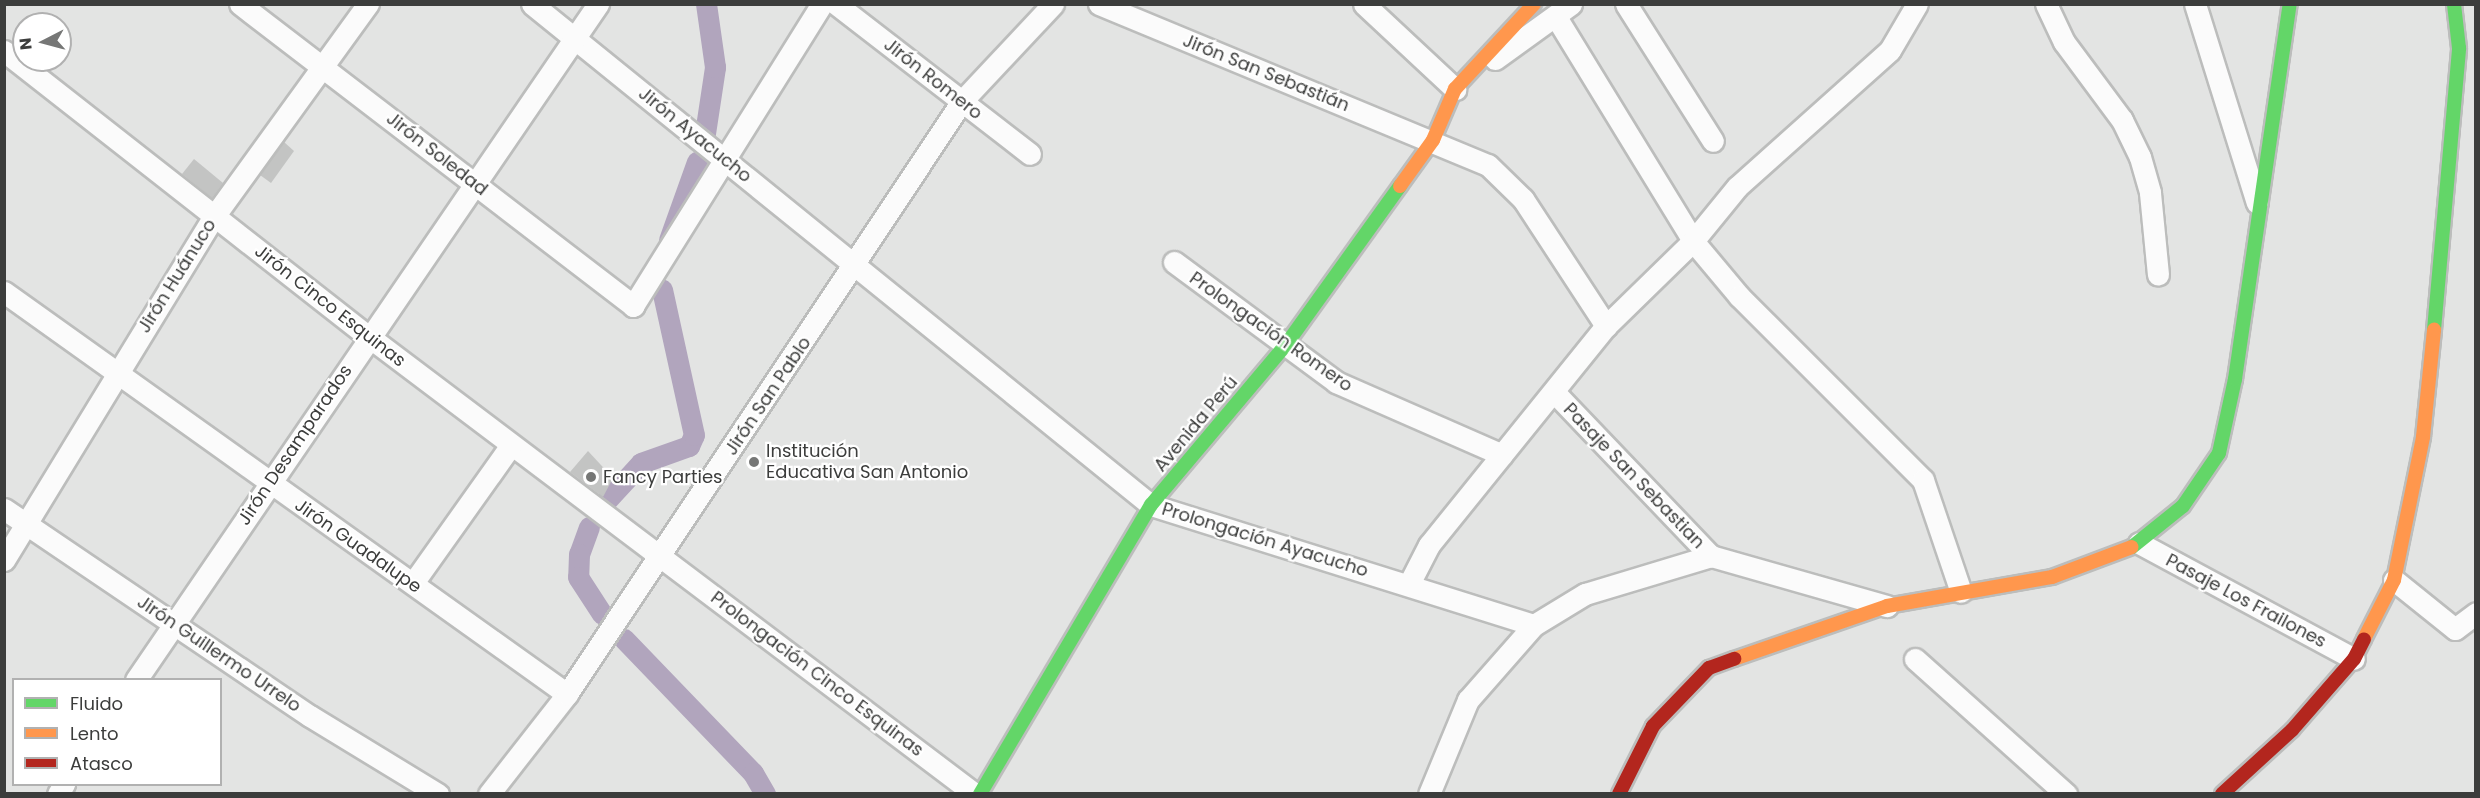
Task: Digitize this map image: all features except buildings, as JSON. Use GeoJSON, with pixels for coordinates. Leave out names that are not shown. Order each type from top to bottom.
{"type":"FeatureCollection","features":[{"type":"Feature","properties":{"kind":"street","name":"Jirón Soledad"},"geometry":{"type":"LineString","coordinates":[[240,4],[633,306],[725,158]]}},
{"type":"Feature","properties":{"kind":"street","name":"Jirón Huánuco"},"geometry":{"type":"LineString","coordinates":[[4,560],[215,216],[321,64],[368,4]]}},
{"type":"Feature","properties":{"kind":"street","name":"Jirón Ayacucho"},"geometry":{"type":"LineString","coordinates":[[532,4],[725,158],[856,267]]}},
{"type":"Feature","properties":{"kind":"street","name":"Jirón Desamparados"},"geometry":{"type":"LineString","coordinates":[[137,678],[368,336],[598,4]]}},
{"type":"Feature","properties":{"kind":"street"},"geometry":{"type":"LineString","coordinates":[[725,158],[822,4]]}},
{"type":"Feature","properties":{"kind":"street","name":"Jirón Romero"},"geometry":{"type":"LineString","coordinates":[[836,4],[1030,154]]}},
{"type":"Feature","properties":{"kind":"street","name":"Jirón San Pablo"},"geometry":{"type":"LineString","coordinates":[[489,794],[567,694],[856,267],[962,101],[1053,4]]}},
{"type":"Feature","properties":{"kind":"street","name":"Jirón San Sebastián"},"geometry":{"type":"LineString","coordinates":[[1099,4],[1433,140],[1488,165],[1505,178],[1606,326]]}},
{"type":"Feature","properties":{"kind":"street"},"geometry":{"type":"LineString","coordinates":[[1364,4],[1455,89]]}},
{"type":"Feature","properties":{"kind":"street","name":"Avenida Perú"},"geometry":{"type":"LineString","coordinates":[[980,794],[1151,506],[1285,346],[1433,140],[1455,89],[1534,4]]}},
{"type":"Feature","properties":{"kind":"street"},"geometry":{"type":"LineString","coordinates":[[1626,4],[1713,141]]}},
{"type":"Feature","properties":{"kind":"street"},"geometry":{"type":"LineString","coordinates":[[1410,582],[1429,545],[1555,393],[1606,326],[1692,241],[1737,187],[1890,50],[1917,4]]}},
{"type":"Feature","properties":{"kind":"street"},"geometry":{"type":"LineString","coordinates":[[2046,4],[2064,42],[2122,120],[2140,157],[2151,193],[2158,275]]}},
{"type":"Feature","properties":{"kind":"street"},"geometry":{"type":"LineString","coordinates":[[2195,4],[2261,218]]}},
{"type":"Feature","properties":{"kind":"street"},"geometry":{"type":"LineString","coordinates":[[1619,794],[1653,726],[1709,668],[1887,606],[2052,577],[2139,543],[2183,506],[2218,453],[2261,218],[2290,4]]}},
{"type":"Feature","properties":{"kind":"street"},"geometry":{"type":"LineString","coordinates":[[2222,794],[2292,730],[2354,659],[2394,580],[2423,437],[2451,162],[2459,48],[2454,4]]}},
{"type":"Feature","properties":{"kind":"street"},"geometry":{"type":"LineString","coordinates":[[1477,65],[1494,60],[1563,11],[1692,241],[1739,296],[1923,480],[1961,592]]}},
{"type":"Feature","properties":{"kind":"street","name":"Jirón Cinco Esquinas"},"geometry":{"type":"LineString","coordinates":[[4,51],[368,336],[660,554]]}},
{"type":"Feature","properties":{"kind":"street","name":"Prolongación Romero"},"geometry":{"type":"LineString","coordinates":[[1174,262],[1336,382],[1502,455]]}},
{"type":"Feature","properties":{"kind":"street","name":"Prolongación Ayacucho"},"geometry":{"type":"LineString","coordinates":[[856,267],[1151,506],[1410,582],[1534,625]]}},
{"type":"Feature","properties":{"kind":"street","name":"Jirón Guadalupe"},"geometry":{"type":"LineString","coordinates":[[4,292],[118,371],[269,484],[413,583],[567,694]]}},
{"type":"Feature","properties":{"kind":"street","name":"Pasaje San Sebastian"},"geometry":{"type":"LineString","coordinates":[[1555,393],[1711,556],[1887,606]]}},
{"type":"Feature","properties":{"kind":"street"},"geometry":{"type":"LineString","coordinates":[[413,583],[511,445]]}},
{"type":"Feature","properties":{"kind":"street","name":"Jirón Guillermo Urrelo"},"geometry":{"type":"LineString","coordinates":[[4,509],[174,624],[438,794]]}},
{"type":"Feature","properties":{"kind":"street","name":"Pasaje Los Frailones"},"geometry":{"type":"LineString","coordinates":[[2139,543],[2354,659]]}},
{"type":"Feature","properties":{"kind":"street","name":"Prolongación Cinco Esquinas"},"geometry":{"type":"LineString","coordinates":[[660,554],[975,794]]}},
{"type":"Feature","properties":{"kind":"street"},"geometry":{"type":"LineString","coordinates":[[1429,794],[1468,700],[1534,625],[1585,594],[1711,556]]}},
{"type":"Feature","properties":{"kind":"street"},"geometry":{"type":"LineString","coordinates":[[2394,580],[2455,629],[2475,613]]}},
{"type":"Feature","properties":{"kind":"street"},"geometry":{"type":"LineString","coordinates":[[1915,659],[2066,794]]}},
{"type":"Feature","properties":{"kind":"waterway"},"geometry":{"type":"LineString","coordinates":[[704,140],[715,67],[706,4]]}},
{"type":"Feature","properties":{"kind":"waterway"},"geometry":{"type":"LineString","coordinates":[[669,240],[697,162]]}},
{"type":"Feature","properties":{"kind":"waterway"},"geometry":{"type":"LineString","coordinates":[[607,500],[641,463],[689,446],[694,435],[662,289]]}},
{"type":"Feature","properties":{"kind":"waterway"},"geometry":{"type":"LineString","coordinates":[[589,527],[579,554],[578,577],[602,614]]}},
{"type":"Feature","properties":{"kind":"waterway"},"geometry":{"type":"LineString","coordinates":[[624,639],[753,773],[765,794]]}},
{"type":"Feature","properties":{"kind":"traffic: fast"},"geometry":{"type":"LineString","coordinates":[[2132,547],[2183,506],[2219,453],[2235,379],[2290,4]]}},
{"type":"Feature","properties":{"kind":"traffic: fast"},"geometry":{"type":"LineString","coordinates":[[2434,330],[2459,48],[2454,4]]}},
{"type":"Feature","properties":{"kind":"traffic: fast"},"geometry":{"type":"LineString","coordinates":[[980,794],[1151,505],[1285,346],[1400,186]]}},
{"type":"Feature","properties":{"kind":"traffic: slow"},"geometry":{"type":"LineString","coordinates":[[1400,186],[1433,140],[1455,89],[1534,4]]}},
{"type":"Feature","properties":{"kind":"traffic: slow"},"geometry":{"type":"LineString","coordinates":[[2364,639],[2394,580],[2423,437],[2434,330]]}},
{"type":"Feature","properties":{"kind":"traffic: slow"},"geometry":{"type":"LineString","coordinates":[[1734,659],[1887,606],[2052,577],[2132,547]]}},
{"type":"Feature","properties":{"kind":"traffic: jam"},"geometry":{"type":"LineString","coordinates":[[2222,794],[2292,730],[2354,659],[2364,639]]}},
{"type":"Feature","properties":{"kind":"traffic: jam"},"geometry":{"type":"LineString","coordinates":[[1619,794],[1653,726],[1709,668],[1734,659]]}},
{"type":"Feature","properties":{"kind":"place","name":"Institución Educativa San Antonio"},"geometry":{"type":"Point","coordinates":[754,462]}},
{"type":"Feature","properties":{"kind":"place","name":"Fancy Parties"},"geometry":{"type":"Point","coordinates":[591,477]}}]}
